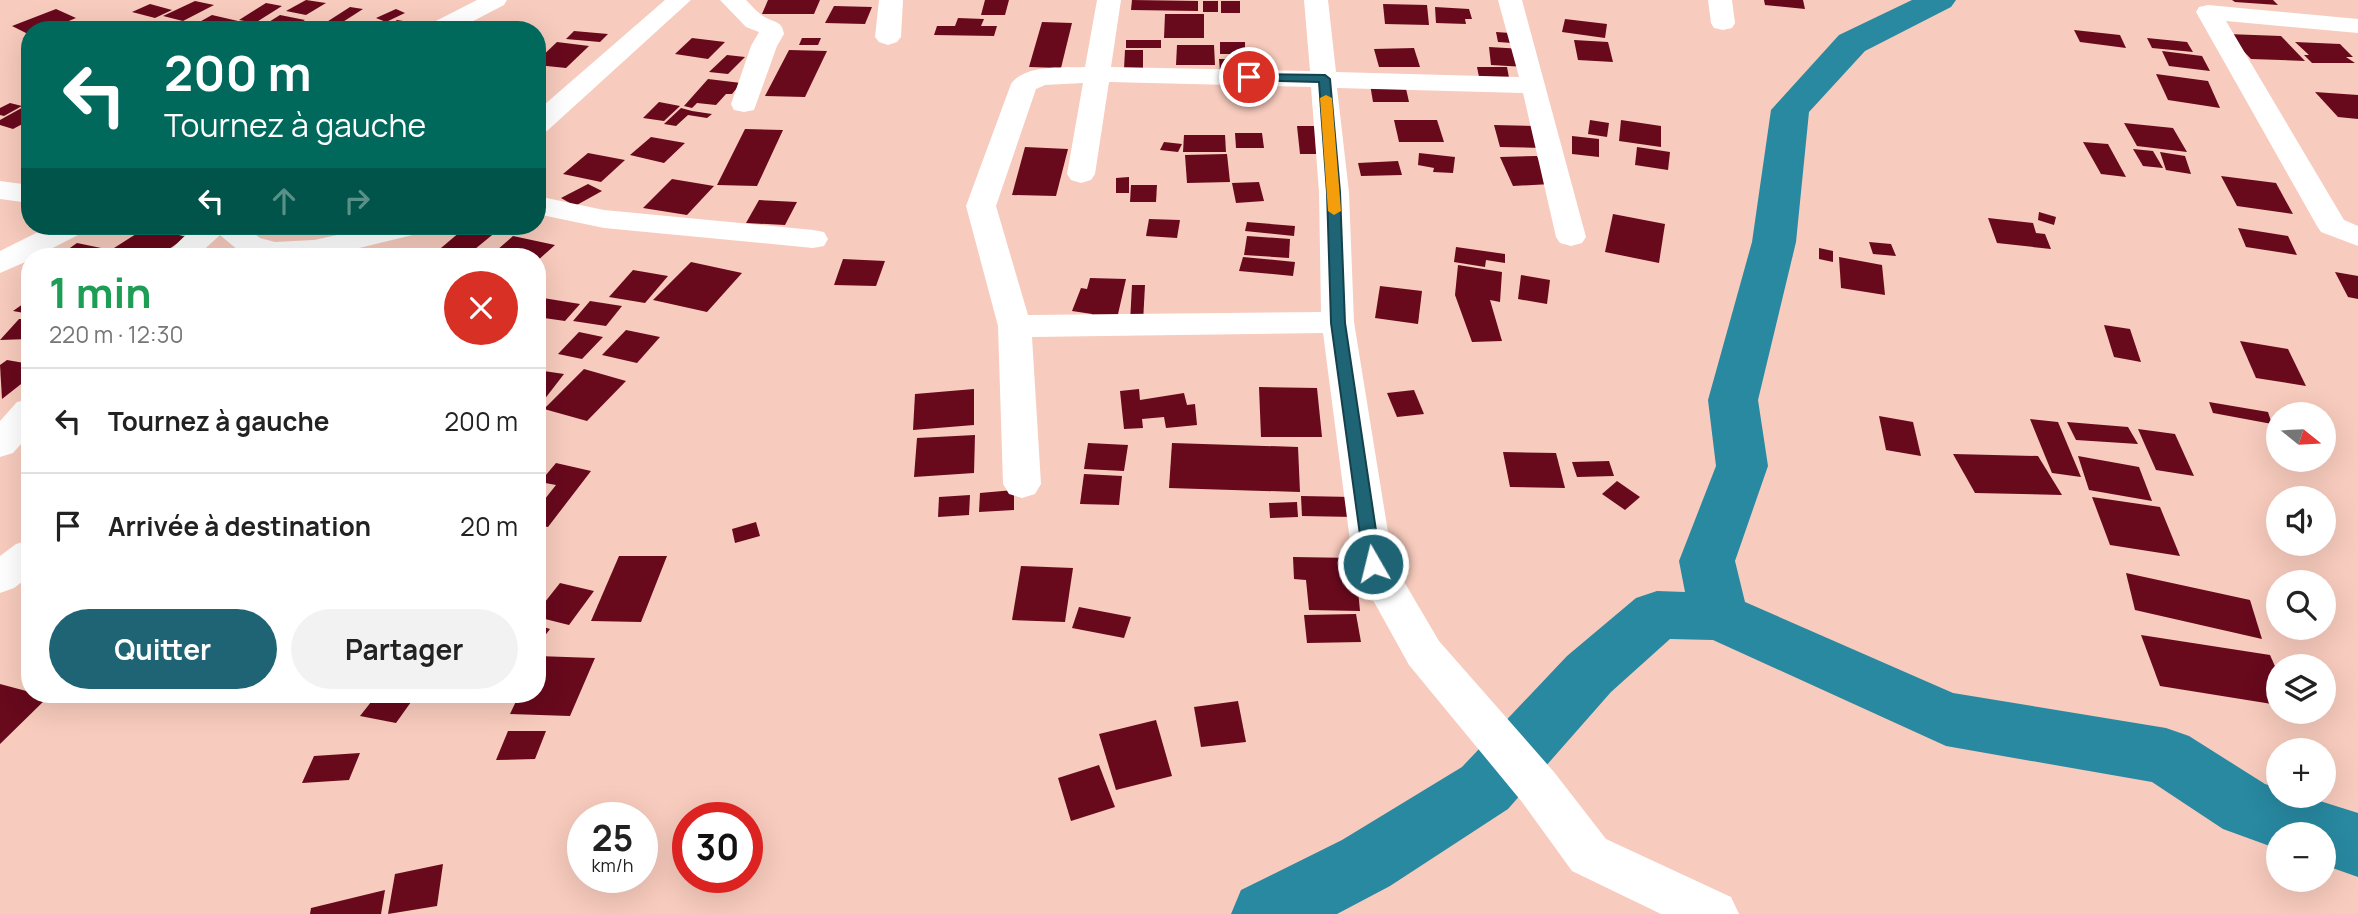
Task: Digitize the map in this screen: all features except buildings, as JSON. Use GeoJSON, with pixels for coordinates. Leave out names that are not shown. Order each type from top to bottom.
{"type":"FeatureCollection","features":[{"type":"Feature","properties":{"kind":"street"},"geometry":{"type":"LineString","coordinates":[[454,21],[495,0]]}},
{"type":"Feature","properties":{"kind":"street"},"geometry":{"type":"LineString","coordinates":[[546,117],[679,0]]}},
{"type":"Feature","properties":{"kind":"street"},"geometry":{"type":"LineString","coordinates":[[732,0],[755,22],[771,27],[772,34],[764,46],[744,104]]}},
{"type":"Feature","properties":{"kind":"street"},"geometry":{"type":"LineString","coordinates":[[888,37],[891,0]]}},
{"type":"Feature","properties":{"kind":"street"},"geometry":{"type":"LineString","coordinates":[[1080,174],[1109,0]]}},
{"type":"Feature","properties":{"kind":"street"},"geometry":{"type":"LineString","coordinates":[[1316,0],[1334,192],[1338,323],[1373,564],[1424,653],[1538,787],[1589,855],[1714,914]]}},
{"type":"Feature","properties":{"kind":"street"},"geometry":{"type":"LineString","coordinates":[[1510,0],[1571,237]]}},
{"type":"Feature","properties":{"kind":"street"},"geometry":{"type":"LineString","coordinates":[[2349,231],[2208,12],[2358,26]]}},
{"type":"Feature","properties":{"kind":"street"},"geometry":{"type":"LineString","coordinates":[[1022,484],[1015,326],[981,206],[1024,83],[1041,77],[1097,74],[1534,85]]}},
{"type":"Feature","properties":{"kind":"street"},"geometry":{"type":"LineString","coordinates":[[0,190],[21,193]]}},
{"type":"Feature","properties":{"kind":"street"},"geometry":{"type":"LineString","coordinates":[[546,207],[604,219],[813,239]]}},
{"type":"Feature","properties":{"kind":"street"},"geometry":{"type":"LineString","coordinates":[[30,248],[55,235]]}},
{"type":"Feature","properties":{"kind":"street"},"geometry":{"type":"LineString","coordinates":[[188,248],[203,235]]}},
{"type":"Feature","properties":{"kind":"street"},"geometry":{"type":"LineString","coordinates":[[239,235],[255,248]]}},
{"type":"Feature","properties":{"kind":"street"},"geometry":{"type":"LineString","coordinates":[[314,248],[379,235]]}},
{"type":"Feature","properties":{"kind":"street"},"geometry":{"type":"LineString","coordinates":[[389,248],[405,235]]}},
{"type":"Feature","properties":{"kind":"street"},"geometry":{"type":"LineString","coordinates":[[0,263],[21,252]]}},
{"type":"Feature","properties":{"kind":"street"},"geometry":{"type":"LineString","coordinates":[[1015,326],[1338,323]]}},
{"type":"Feature","properties":{"kind":"street"},"geometry":{"type":"LineString","coordinates":[[0,444],[21,421]]}},
{"type":"Feature","properties":{"kind":"street"},"geometry":{"type":"LineString","coordinates":[[0,577],[21,562]]}},
{"type":"Feature","properties":{"kind":"waterway"},"geometry":{"type":"LineString","coordinates":[[1719,616],[1707,561],[1742,466],[1733,400],[1774,242],[1790,110],[1852,43],[1939,0]]}},
{"type":"Feature","properties":{"kind":"waterway"},"geometry":{"type":"LineString","coordinates":[[1266,914],[1366,863],[1485,788],[1589,674],[1657,615],[1719,616]]}},
{"type":"Feature","properties":{"kind":"waterway"},"geometry":{"type":"LineString","coordinates":[[1719,616],[1946,719],[2166,756],[2246,808],[2358,845]]}},
{"type":"Feature","properties":{"kind":"slow traffic"},"geometry":{"type":"LineString","coordinates":[[1326,98],[1334,211]]}},
{"type":"Feature","properties":{"kind":"route"},"geometry":{"type":"LineString","coordinates":[[1249,77],[1325,79],[1334,192],[1338,323],[1373,564]]}}]}
